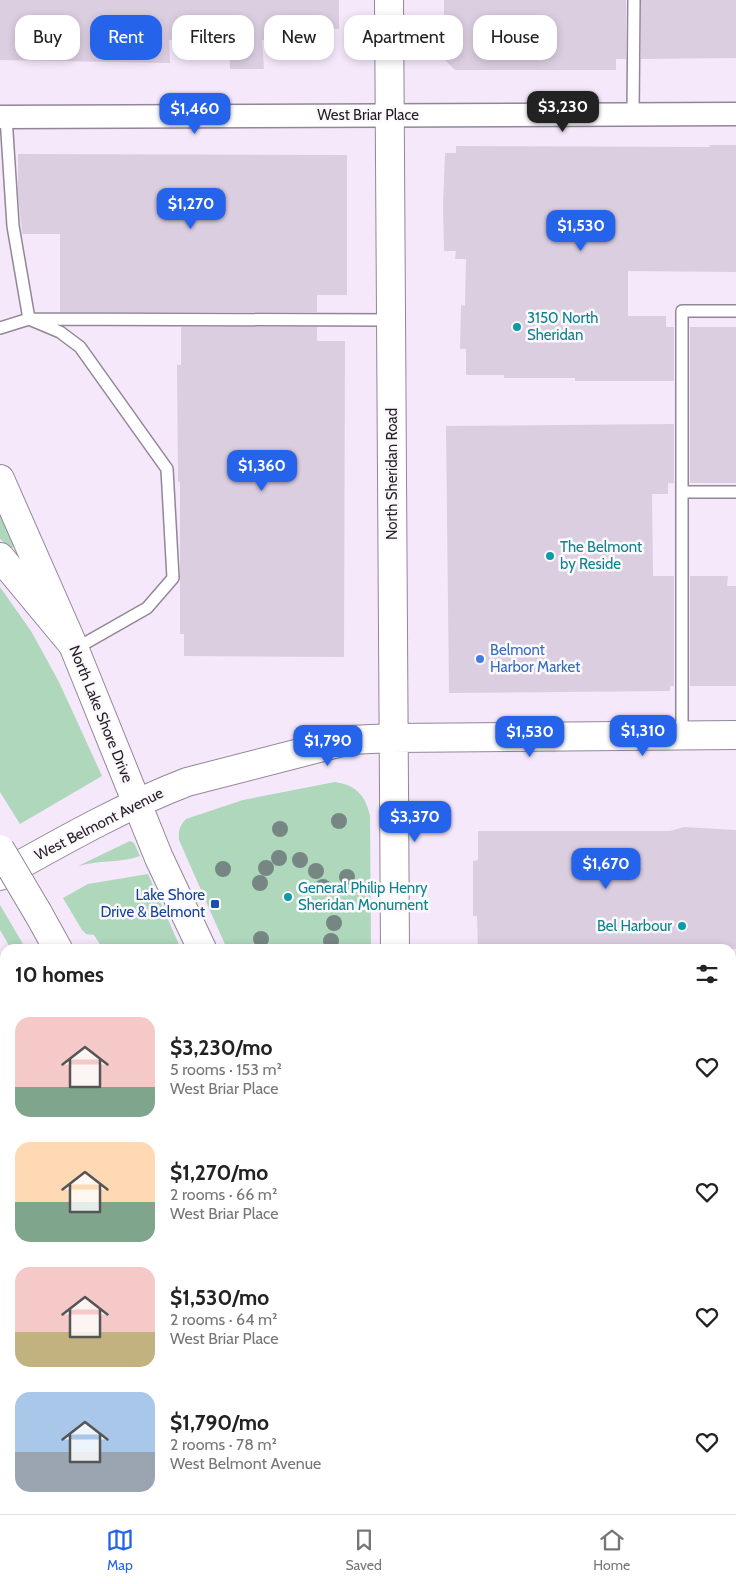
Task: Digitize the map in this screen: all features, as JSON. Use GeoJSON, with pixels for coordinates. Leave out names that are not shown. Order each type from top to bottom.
{"type":"FeatureCollection","features":[{"type":"Feature","properties":{"kind":"main road","name":"North Sheridan Road"},"geometry":{"type":"LineString","coordinates":[[389,0],[395,944]]}},
{"type":"Feature","properties":{"kind":"main road","name":"North Lake Shore Drive"},"geometry":{"type":"LineString","coordinates":[[0,479],[74,647],[160,858],[200,944]]}},
{"type":"Feature","properties":{"kind":"main road"},"geometry":{"type":"LineString","coordinates":[[0,557],[74,647]]}},
{"type":"Feature","properties":{"kind":"main road","name":"West Belmont Avenue"},"geometry":{"type":"LineString","coordinates":[[0,876],[136,802],[187,782],[350,740],[736,735]]}},
{"type":"Feature","properties":{"kind":"main road"},"geometry":{"type":"LineString","coordinates":[[0,849],[55,944]]}},
{"type":"Feature","properties":{"kind":"street","name":"West Briar Place"},"geometry":{"type":"LineString","coordinates":[[3,117],[736,114]]}},
{"type":"Feature","properties":{"kind":"lane"},"geometry":{"type":"LineString","coordinates":[[633,114],[634,0]]}},
{"type":"Feature","properties":{"kind":"lane"},"geometry":{"type":"LineString","coordinates":[[3,117],[13,226],[29,319]]}},
{"type":"Feature","properties":{"kind":"lane"},"geometry":{"type":"LineString","coordinates":[[682,735],[682,311],[736,311]]}},
{"type":"Feature","properties":{"kind":"lane"},"geometry":{"type":"LineString","coordinates":[[29,319],[60,332],[80,347],[167,469],[173,578],[147,608],[74,647]]}},
{"type":"Feature","properties":{"kind":"lane"},"geometry":{"type":"LineString","coordinates":[[0,328],[29,319],[391,320]]}},
{"type":"Feature","properties":{"kind":"lane"},"geometry":{"type":"LineString","coordinates":[[682,492],[736,492]]}},
{"type":"Feature","properties":{"kind":"green space"},"geometry":{"type":"Polygon","coordinates":[[[0,509],[15,545],[12,548],[0,539],[0,509]]]}},
{"type":"Feature","properties":{"kind":"green space"},"geometry":{"type":"Polygon","coordinates":[[[0,587],[31,631],[59,682],[102,776],[20,824],[0,792],[0,587]]]}},
{"type":"Feature","properties":{"kind":"green space"},"geometry":{"type":"Polygon","coordinates":[[[335,782],[349,786],[363,797],[370,816],[371,944],[225,944],[179,840],[179,831],[186,819],[243,800],[335,782]]]}},
{"type":"Feature","properties":{"kind":"green space"},"geometry":{"type":"Polygon","coordinates":[[[130,841],[134,843],[140,856],[125,860],[78,866],[130,841]]]}},
{"type":"Feature","properties":{"kind":"green space"},"geometry":{"type":"Polygon","coordinates":[[[148,874],[179,944],[100,944],[94,935],[86,934],[82,930],[63,898],[88,884],[148,874]]]}},
{"type":"Feature","properties":{"kind":"green space"},"geometry":{"type":"Polygon","coordinates":[[[0,905],[23,944],[8,944],[0,930],[0,905]]]}},
{"type":"Feature","properties":{"kind":"building"},"geometry":{"type":"Polygon","coordinates":[[[0,0],[339,0],[339,29],[334,29],[334,15],[264,15],[264,40],[262,40],[264,69],[230,69],[230,60],[254,60],[254,15],[172,15],[172,40],[169,40],[170,63],[0,60],[0,0]]]}},
{"type":"Feature","properties":{"kind":"building"},"geometry":{"type":"Polygon","coordinates":[[[444,0],[626,0],[626,59],[616,59],[616,70],[455,70],[445,60],[463,60],[463,15],[444,15],[444,0]]]}},
{"type":"Feature","properties":{"kind":"building"},"geometry":{"type":"Polygon","coordinates":[[[641,0],[736,0],[736,58],[641,59],[641,0]]]}},
{"type":"Feature","properties":{"kind":"building"},"geometry":{"type":"Polygon","coordinates":[[[709,145],[736,145],[736,272],[628,271],[628,316],[666,316],[666,327],[674,327],[674,381],[575,381],[575,378],[504,378],[504,375],[466,375],[466,349],[460,349],[461,305],[465,306],[466,259],[455,259],[456,251],[444,251],[445,153],[456,153],[456,146],[710,147],[709,145]]]}},
{"type":"Feature","properties":{"kind":"building"},"geometry":{"type":"Polygon","coordinates":[[[18,154],[347,155],[347,295],[317,295],[317,312],[60,312],[60,234],[22,234],[18,194],[18,154]]]}},
{"type":"Feature","properties":{"kind":"building"},"geometry":{"type":"Polygon","coordinates":[[[181,327],[317,327],[317,341],[345,341],[344,657],[184,656],[184,634],[180,634],[180,482],[178,482],[177,365],[181,365],[181,327]]]}},
{"type":"Feature","properties":{"kind":"building"},"geometry":{"type":"Polygon","coordinates":[[[690,327],[736,327],[736,483],[690,483],[690,327]]]}},
{"type":"Feature","properties":{"kind":"building","name":"The Belmont by Reside"},"geometry":{"type":"Polygon","coordinates":[[[674,424],[674,483],[668,483],[668,494],[652,494],[653,576],[674,576],[674,686],[670,686],[670,691],[449,693],[446,426],[674,424]]]}},
{"type":"Feature","properties":{"kind":"building"},"geometry":{"type":"Polygon","coordinates":[[[690,576],[728,576],[727,586],[736,586],[736,686],[690,686],[690,576]]]}},
{"type":"Feature","properties":{"kind":"building"},"geometry":{"type":"Polygon","coordinates":[[[684,827],[736,830],[736,944],[478,944],[477,916],[473,916],[473,861],[478,860],[478,831],[670,831],[684,827]]]}},
{"type":"Feature","properties":{"kind":"place","name":"3150 North Sheridan"},"geometry":{"type":"Point","coordinates":[517,327]}},
{"type":"Feature","properties":{"kind":"place","name":"The Belmont by Reside"},"geometry":{"type":"Point","coordinates":[550,556]}},
{"type":"Feature","properties":{"kind":"place","name":"Belmont Harbor Market"},"geometry":{"type":"Point","coordinates":[480,659]}},
{"type":"Feature","properties":{"kind":"place","name":"General Philip Henry Sheridan Monument"},"geometry":{"type":"Point","coordinates":[288,897]}},
{"type":"Feature","properties":{"kind":"place","name":"Lake Shore Drive & Belmont"},"geometry":{"type":"Point","coordinates":[215,904]}},
{"type":"Feature","properties":{"kind":"place","name":"Bel Harbour"},"geometry":{"type":"Point","coordinates":[682,926]}}]}
